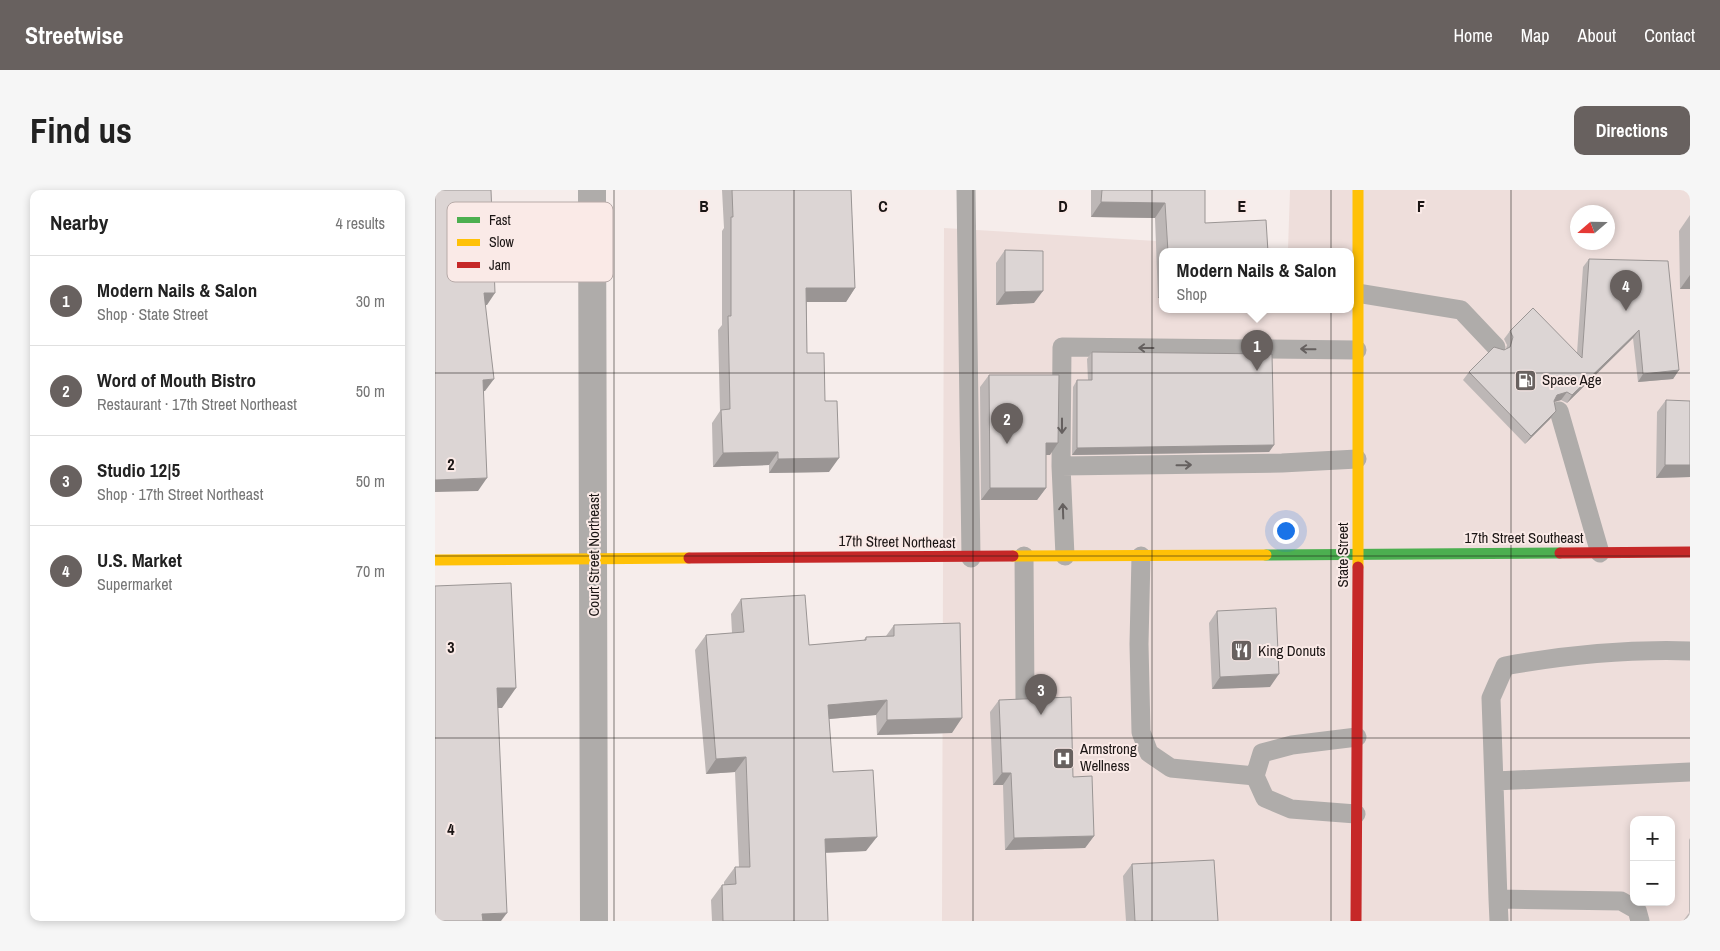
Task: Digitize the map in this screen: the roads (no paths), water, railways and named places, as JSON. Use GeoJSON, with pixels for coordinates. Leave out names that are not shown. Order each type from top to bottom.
{"type":"FeatureCollection","features":[{"type":"Feature","properties":{"kind":"main road","name":"State Street"},"geometry":{"type":"LineString","coordinates":[[1356,921],[1359,554],[1357,459],[1358,190]]}},
{"type":"Feature","properties":{"kind":"main road","name":"17th Street Southeast"},"geometry":{"type":"LineString","coordinates":[[1359,554],[1690,552]]}},
{"type":"Feature","properties":{"kind":"main road","name":"17th Street Northeast"},"geometry":{"type":"LineString","coordinates":[[435,560],[594,557],[971,558],[1359,554]]}},
{"type":"Feature","properties":{"kind":"street","name":"Court Street Northeast"},"geometry":{"type":"LineString","coordinates":[[593,282],[594,921]]}},
{"type":"Feature","properties":{"kind":"lane"},"geometry":{"type":"LineString","coordinates":[[966,190],[971,558]]}},
{"type":"Feature","properties":{"kind":"lane"},"geometry":{"type":"LineString","coordinates":[[1357,293],[1461,310],[1496,347]]}},
{"type":"Feature","properties":{"kind":"lane"},"geometry":{"type":"LineString","coordinates":[[1065,556],[1061,466],[1062,348],[1357,350]]}},
{"type":"Feature","properties":{"kind":"lane"},"geometry":{"type":"LineString","coordinates":[[1559,411],[1600,553]]}},
{"type":"Feature","properties":{"kind":"lane"},"geometry":{"type":"LineString","coordinates":[[1061,466],[1282,463],[1357,459]]}},
{"type":"Feature","properties":{"kind":"lane"},"geometry":{"type":"LineString","coordinates":[[1025,556],[1025,699]]}},
{"type":"Feature","properties":{"kind":"lane"},"geometry":{"type":"LineString","coordinates":[[1141,556],[1139,644],[1141,732],[1149,753],[1171,768],[1255,776]]}},
{"type":"Feature","properties":{"kind":"lane"},"geometry":{"type":"LineString","coordinates":[[1499,921],[1491,698],[1505,666],[1544,659],[1644,650],[1690,651]]}},
{"type":"Feature","properties":{"kind":"lane"},"geometry":{"type":"LineString","coordinates":[[1356,814],[1291,809],[1265,798],[1255,776],[1262,753],[1292,745],[1357,738]]}},
{"type":"Feature","properties":{"kind":"lane"},"geometry":{"type":"LineString","coordinates":[[1495,781],[1690,772]]}},
{"type":"Feature","properties":{"kind":"lane"},"geometry":{"type":"LineString","coordinates":[[1498,899],[1621,901],[1637,910],[1639,921]]}},
{"type":"Feature","properties":{"kind":"place","name":"U.S. Market"},"geometry":{"type":"Point","coordinates":[1626,311]}},
{"type":"Feature","properties":{"kind":"place","name":"Modern Nails & Salon"},"geometry":{"type":"Point","coordinates":[1257,371]}},
{"type":"Feature","properties":{"kind":"place","name":"Space Age"},"geometry":{"type":"Point","coordinates":[1526,380]}},
{"type":"Feature","properties":{"kind":"place","name":"Word of Mouth Bistro"},"geometry":{"type":"Point","coordinates":[1007,444]}},
{"type":"Feature","properties":{"kind":"place","name":"King Donuts"},"geometry":{"type":"Point","coordinates":[1242,651]}},
{"type":"Feature","properties":{"kind":"place","name":"Studio 12|5"},"geometry":{"type":"Point","coordinates":[1041,715]}},
{"type":"Feature","properties":{"kind":"place","name":"Armstrong Wellness"},"geometry":{"type":"Point","coordinates":[1064,758]}}]}
